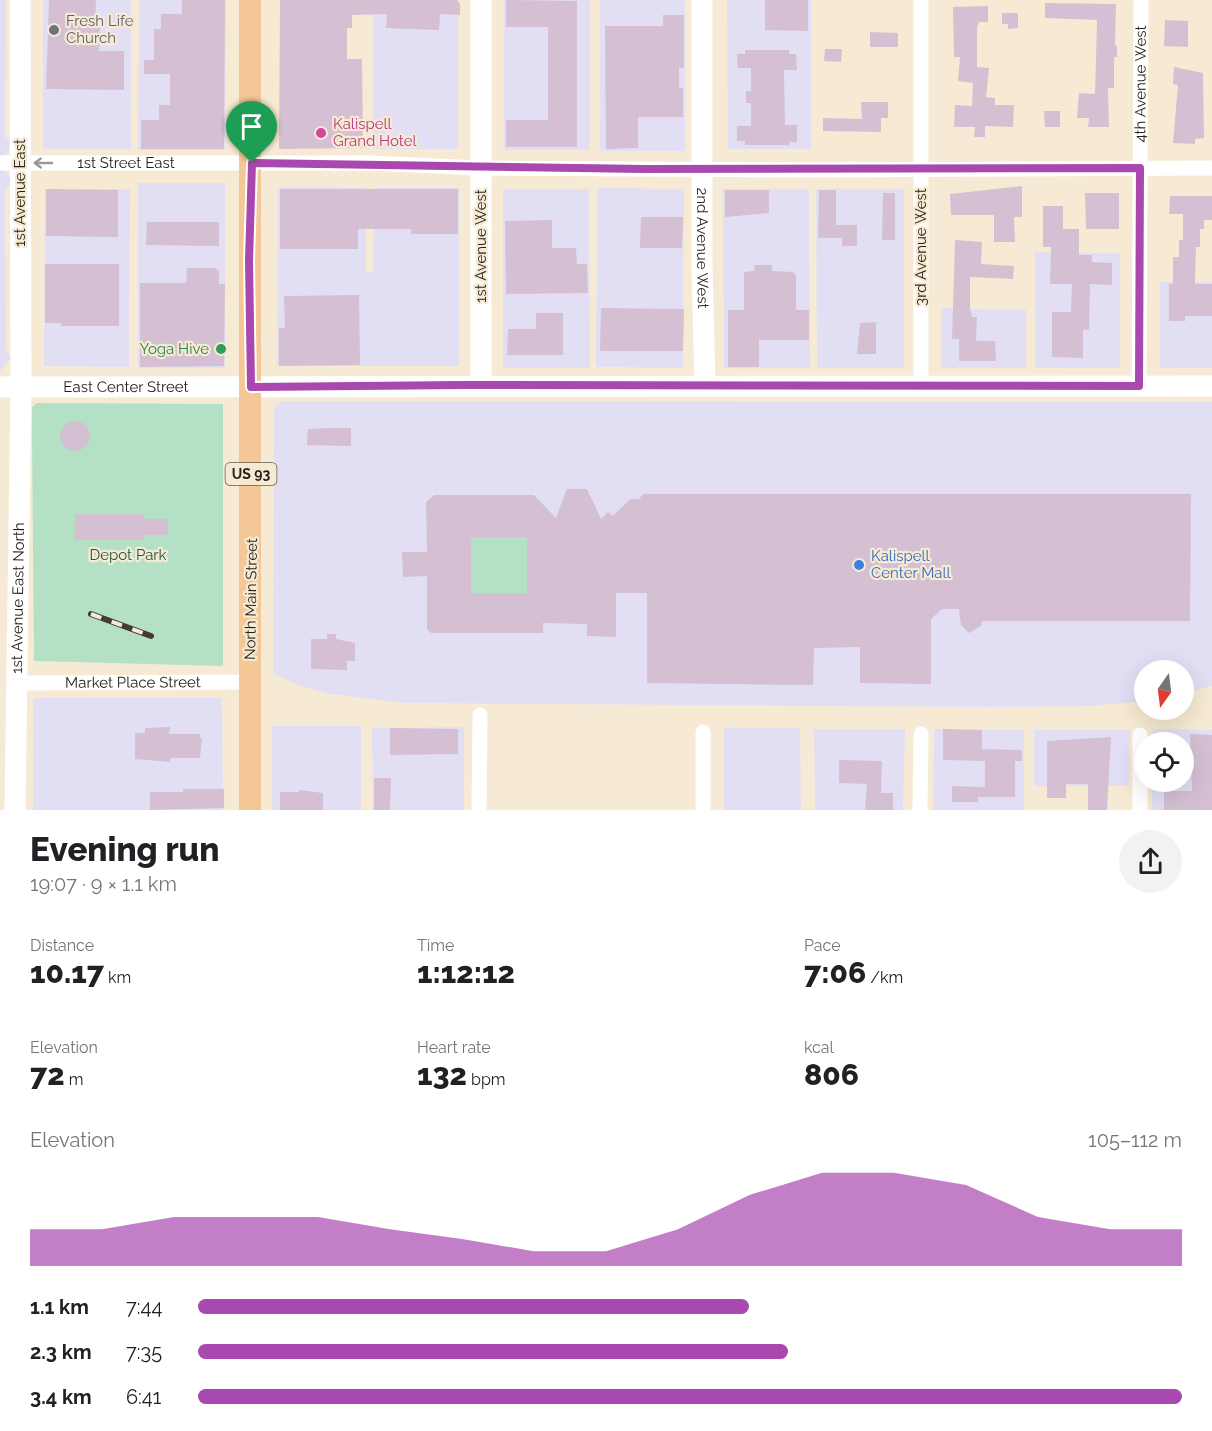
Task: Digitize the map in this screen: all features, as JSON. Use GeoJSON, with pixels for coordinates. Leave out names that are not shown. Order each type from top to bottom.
{"type":"FeatureCollection","features":[{"type":"Feature","properties":{"kind":"main road","name":"US 93"},"geometry":{"type":"LineString","coordinates":[[250,0],[251,387]]}},
{"type":"Feature","properties":{"kind":"main road","name":"North Main Street"},"geometry":{"type":"LineString","coordinates":[[250,810],[251,387]]}},
{"type":"Feature","properties":{"kind":"street","name":"1st Avenue East"},"geometry":{"type":"LineString","coordinates":[[10,387],[10,163],[20,0]]}},
{"type":"Feature","properties":{"kind":"street","name":"1st Avenue West"},"geometry":{"type":"LineString","coordinates":[[481,0],[481,385]]}},
{"type":"Feature","properties":{"kind":"street","name":"2nd Avenue West"},"geometry":{"type":"LineString","coordinates":[[702,0],[705,386]]}},
{"type":"Feature","properties":{"kind":"street","name":"3rd Avenue West"},"geometry":{"type":"LineString","coordinates":[[921,0],[921,386]]}},
{"type":"Feature","properties":{"kind":"street","name":"4th Avenue West"},"geometry":{"type":"LineString","coordinates":[[1139,386],[1141,0]]}},
{"type":"Feature","properties":{"kind":"street","name":"1st Street East"},"geometry":{"type":"LineString","coordinates":[[10,163],[394,163],[480,168],[921,170],[1212,168]]}},
{"type":"Feature","properties":{"kind":"street","name":"East Center Street"},"geometry":{"type":"LineString","coordinates":[[10,387],[1212,386]]}},
{"type":"Feature","properties":{"kind":"street","name":"1st Avenue East North"},"geometry":{"type":"LineString","coordinates":[[10,387],[16,683],[15,810]]}},
{"type":"Feature","properties":{"kind":"street","name":"Market Place Street"},"geometry":{"type":"LineString","coordinates":[[16,683],[250,682]]}},
{"type":"Feature","properties":{"kind":"street"},"geometry":{"type":"LineString","coordinates":[[479,810],[480,715]]}},
{"type":"Feature","properties":{"kind":"street"},"geometry":{"type":"LineString","coordinates":[[703,732],[703,810]]}},
{"type":"Feature","properties":{"kind":"street"},"geometry":{"type":"LineString","coordinates":[[920,810],[921,734]]}},
{"type":"Feature","properties":{"kind":"street"},"geometry":{"type":"LineString","coordinates":[[1140,792],[1140,810]]}},
{"type":"Feature","properties":{"kind":"shaded area"},"geometry":{"type":"Polygon","coordinates":[[[0,0],[6,0],[5,136],[10,141],[8,152],[0,158],[0,0]]]}},
{"type":"Feature","properties":{"kind":"shaded area"},"geometry":{"type":"Polygon","coordinates":[[[43,0],[131,0],[131,149],[43,149],[43,0]]]}},
{"type":"Feature","properties":{"kind":"shaded area"},"geometry":{"type":"Polygon","coordinates":[[[139,0],[226,0],[225,150],[138,150],[139,0]]]}},
{"type":"Feature","properties":{"kind":"shaded area"},"geometry":{"type":"Polygon","coordinates":[[[373,0],[458,0],[458,149],[373,149],[373,0]]]}},
{"type":"Feature","properties":{"kind":"shaded area"},"geometry":{"type":"Polygon","coordinates":[[[504,0],[590,0],[590,150],[504,150],[504,0]]]}},
{"type":"Feature","properties":{"kind":"shaded area"},"geometry":{"type":"Polygon","coordinates":[[[600,0],[685,0],[685,151],[600,151],[600,0]]]}},
{"type":"Feature","properties":{"kind":"shaded area"},"geometry":{"type":"Polygon","coordinates":[[[727,0],[811,0],[811,149],[728,149],[727,0]]]}},
{"type":"Feature","properties":{"kind":"shaded area"},"geometry":{"type":"Polygon","coordinates":[[[0,169],[7,172],[11,182],[5,192],[6,349],[11,358],[0,371],[0,169]]]}},
{"type":"Feature","properties":{"kind":"shaded area"},"geometry":{"type":"Polygon","coordinates":[[[138,183],[225,183],[225,368],[138,368],[138,183]]]}},
{"type":"Feature","properties":{"kind":"shaded area"},"geometry":{"type":"Polygon","coordinates":[[[278,187],[366,188],[366,272],[373,272],[374,188],[459,188],[459,366],[277,366],[278,187]]]}},
{"type":"Feature","properties":{"kind":"shaded area"},"geometry":{"type":"Polygon","coordinates":[[[597,188],[684,189],[683,368],[596,367],[597,188]]]}},
{"type":"Feature","properties":{"kind":"shaded area"},"geometry":{"type":"Polygon","coordinates":[[[45,189],[130,189],[129,367],[44,366],[45,189]]]}},
{"type":"Feature","properties":{"kind":"shaded area"},"geometry":{"type":"Polygon","coordinates":[[[503,189],[589,189],[590,368],[503,368],[503,189]]]}},
{"type":"Feature","properties":{"kind":"shaded area"},"geometry":{"type":"Polygon","coordinates":[[[723,189],[809,189],[810,368],[724,368],[723,189]]]}},
{"type":"Feature","properties":{"kind":"shaded area"},"geometry":{"type":"Polygon","coordinates":[[[816,189],[904,189],[904,368],[817,368],[816,189]]]}},
{"type":"Feature","properties":{"kind":"shaded area"},"geometry":{"type":"Polygon","coordinates":[[[1035,252],[1120,253],[1120,368],[1035,368],[1035,252]]]}},
{"type":"Feature","properties":{"kind":"shaded area"},"geometry":{"type":"Polygon","coordinates":[[[1160,282],[1212,282],[1212,368],[1160,368],[1160,282]]]}},
{"type":"Feature","properties":{"kind":"shaded area"},"geometry":{"type":"Polygon","coordinates":[[[941,308],[1026,310],[1026,368],[941,368],[941,308]]]}},
{"type":"Feature","properties":{"kind":"shaded area"},"geometry":{"type":"Polygon","coordinates":[[[283,401],[1212,402],[1212,686],[1194,690],[1194,660],[1134,660],[1134,702],[1089,706],[404,703],[329,694],[298,685],[273,674],[275,407],[283,401]]]}},
{"type":"Feature","properties":{"kind":"shaded area"},"geometry":{"type":"Polygon","coordinates":[[[33,698],[222,698],[223,810],[33,810],[33,698]]]}},
{"type":"Feature","properties":{"kind":"shaded area"},"geometry":{"type":"Polygon","coordinates":[[[272,726],[361,726],[361,810],[272,810],[272,726]]]}},
{"type":"Feature","properties":{"kind":"shaded area"},"geometry":{"type":"Polygon","coordinates":[[[464,727],[464,810],[373,810],[372,728],[464,727]]]}},
{"type":"Feature","properties":{"kind":"shaded area"},"geometry":{"type":"Polygon","coordinates":[[[724,728],[800,728],[801,810],[724,810],[724,728]]]}},
{"type":"Feature","properties":{"kind":"shaded area"},"geometry":{"type":"Polygon","coordinates":[[[814,729],[905,729],[903,810],[815,810],[814,729]]]}},
{"type":"Feature","properties":{"kind":"shaded area"},"geometry":{"type":"Polygon","coordinates":[[[934,729],[1024,730],[1024,810],[933,810],[934,729]]]}},
{"type":"Feature","properties":{"kind":"shaded area"},"geometry":{"type":"Polygon","coordinates":[[[1153,729],[1212,730],[1212,810],[1152,810],[1152,792],[1194,792],[1194,732],[1153,732],[1153,729]]]}},
{"type":"Feature","properties":{"kind":"shaded area"},"geometry":{"type":"Polygon","coordinates":[[[1034,730],[1130,730],[1129,786],[1034,786],[1034,730]]]}},
{"type":"Feature","properties":{"kind":"green space","name":"Depot Park"},"geometry":{"type":"Polygon","coordinates":[[[37,403],[223,404],[223,666],[34,661],[32,407],[37,403]]]}},
{"type":"Feature","properties":{"kind":"green space"},"geometry":{"type":"Polygon","coordinates":[[[471,537],[527,537],[527,593],[471,593],[471,537]]]}},
{"type":"Feature","properties":{"kind":"building"},"geometry":{"type":"Polygon","coordinates":[[[49,0],[96,0],[95,27],[100,27],[99,51],[124,51],[124,90],[46,89],[49,0]]]}},
{"type":"Feature","properties":{"kind":"building"},"geometry":{"type":"Polygon","coordinates":[[[182,0],[225,0],[224,149],[141,149],[141,120],[159,120],[159,105],[170,105],[170,74],[144,74],[144,60],[154,60],[154,29],[161,29],[161,14],[182,14],[182,0]]]}},
{"type":"Feature","properties":{"kind":"building"},"geometry":{"type":"Polygon","coordinates":[[[280,0],[457,0],[460,4],[460,15],[440,14],[439,30],[386,28],[387,14],[352,15],[352,28],[347,28],[347,59],[362,59],[363,148],[279,149],[280,0]]]}},
{"type":"Feature","properties":{"kind":"building"},"geometry":{"type":"Polygon","coordinates":[[[506,0],[577,1],[577,147],[506,147],[506,120],[548,120],[548,27],[506,27],[506,0]]]}},
{"type":"Feature","properties":{"kind":"building"},"geometry":{"type":"Polygon","coordinates":[[[765,0],[808,0],[808,31],[765,30],[765,0]]]}},
{"type":"Feature","properties":{"kind":"building"},"geometry":{"type":"Polygon","coordinates":[[[1045,3],[1116,4],[1117,57],[1114,57],[1114,88],[1108,88],[1109,127],[1088,127],[1089,118],[1077,118],[1079,93],[1095,94],[1097,20],[1045,18],[1045,3]]]}},
{"type":"Feature","properties":{"kind":"building"},"geometry":{"type":"Polygon","coordinates":[[[988,6],[988,22],[979,22],[977,28],[977,67],[989,68],[986,97],[995,98],[995,105],[1014,105],[1013,127],[985,126],[985,137],[974,137],[975,127],[954,127],[955,105],[972,106],[973,83],[958,81],[960,57],[954,57],[953,7],[988,6]]]}},
{"type":"Feature","properties":{"kind":"building"},"geometry":{"type":"Polygon","coordinates":[[[1002,13],[1018,13],[1018,28],[1008,29],[1008,24],[1002,24],[1002,13]]]}},
{"type":"Feature","properties":{"kind":"building"},"geometry":{"type":"Polygon","coordinates":[[[663,15],[684,15],[684,68],[679,68],[679,88],[683,88],[683,117],[638,117],[638,148],[606,149],[605,26],[663,26],[663,15]]]}},
{"type":"Feature","properties":{"kind":"building"},"geometry":{"type":"Polygon","coordinates":[[[1165,20],[1188,21],[1188,47],[1164,46],[1165,20]]]}},
{"type":"Feature","properties":{"kind":"building"},"geometry":{"type":"Polygon","coordinates":[[[870,32],[898,33],[898,47],[870,47],[870,32]]]}},
{"type":"Feature","properties":{"kind":"building"},"geometry":{"type":"Polygon","coordinates":[[[825,49],[842,49],[841,62],[824,61],[825,49]]]}},
{"type":"Feature","properties":{"kind":"building"},"geometry":{"type":"Polygon","coordinates":[[[745,50],[789,50],[789,54],[796,54],[797,70],[784,70],[785,125],[797,125],[797,142],[789,142],[790,145],[745,145],[745,141],[737,141],[737,126],[751,126],[751,103],[746,103],[746,91],[751,91],[751,68],[738,68],[737,54],[745,54],[745,50]]]}},
{"type":"Feature","properties":{"kind":"building"},"geometry":{"type":"Polygon","coordinates":[[[1174,67],[1203,73],[1204,138],[1195,139],[1195,144],[1173,143],[1178,85],[1173,84],[1174,67]]]}},
{"type":"Feature","properties":{"kind":"building"},"geometry":{"type":"Polygon","coordinates":[[[861,102],[888,102],[888,118],[881,118],[881,132],[823,131],[823,118],[862,119],[861,102]]]}},
{"type":"Feature","properties":{"kind":"building"},"geometry":{"type":"Polygon","coordinates":[[[1044,111],[1060,111],[1060,127],[1045,127],[1044,111]]]}},
{"type":"Feature","properties":{"kind":"building"},"geometry":{"type":"Polygon","coordinates":[[[1022,186],[1022,217],[1014,217],[1015,242],[994,242],[994,215],[951,215],[950,194],[1022,186]]]}},
{"type":"Feature","properties":{"kind":"building"},"geometry":{"type":"Polygon","coordinates":[[[46,189],[118,190],[118,237],[46,236],[46,189]]]}},
{"type":"Feature","properties":{"kind":"building"},"geometry":{"type":"Polygon","coordinates":[[[280,189],[458,189],[458,234],[411,234],[411,229],[358,229],[358,249],[280,249],[280,189]]]}},
{"type":"Feature","properties":{"kind":"building"},"geometry":{"type":"Polygon","coordinates":[[[725,190],[769,190],[769,213],[725,217],[725,190]]]}},
{"type":"Feature","properties":{"kind":"building"},"geometry":{"type":"Polygon","coordinates":[[[819,190],[836,190],[836,225],[857,225],[857,246],[842,246],[842,238],[818,238],[819,190]]]}},
{"type":"Feature","properties":{"kind":"building"},"geometry":{"type":"Polygon","coordinates":[[[883,193],[895,193],[895,240],[882,240],[883,193]]]}},
{"type":"Feature","properties":{"kind":"building"},"geometry":{"type":"Polygon","coordinates":[[[1085,193],[1119,193],[1119,229],[1086,229],[1085,193]]]}},
{"type":"Feature","properties":{"kind":"building"},"geometry":{"type":"Polygon","coordinates":[[[1170,196],[1212,196],[1212,220],[1204,220],[1204,229],[1200,229],[1200,247],[1196,247],[1195,284],[1212,284],[1212,316],[1185,316],[1185,321],[1169,321],[1169,284],[1173,284],[1173,257],[1179,257],[1179,240],[1183,240],[1183,214],[1169,214],[1170,196]]]}},
{"type":"Feature","properties":{"kind":"building"},"geometry":{"type":"Polygon","coordinates":[[[1043,206],[1063,206],[1063,229],[1079,229],[1079,255],[1092,255],[1092,262],[1112,263],[1112,285],[1090,284],[1089,330],[1083,330],[1083,358],[1052,357],[1052,312],[1071,312],[1072,284],[1050,284],[1051,247],[1043,247],[1043,206]]]}},
{"type":"Feature","properties":{"kind":"building"},"geometry":{"type":"Polygon","coordinates":[[[641,217],[683,217],[682,248],[640,248],[641,217]]]}},
{"type":"Feature","properties":{"kind":"building"},"geometry":{"type":"Polygon","coordinates":[[[552,220],[552,248],[576,248],[577,264],[587,264],[588,293],[506,294],[505,221],[552,220]]]}},
{"type":"Feature","properties":{"kind":"building"},"geometry":{"type":"Polygon","coordinates":[[[147,222],[219,222],[219,246],[146,245],[147,222]]]}},
{"type":"Feature","properties":{"kind":"building"},"geometry":{"type":"Polygon","coordinates":[[[955,240],[982,242],[981,264],[1014,266],[1013,279],[970,277],[970,309],[972,317],[977,317],[976,341],[995,341],[996,361],[959,361],[959,339],[952,339],[955,240]]]}},
{"type":"Feature","properties":{"kind":"building"},"geometry":{"type":"Polygon","coordinates":[[[45,264],[119,264],[119,326],[61,326],[61,323],[45,323],[45,264]]]}},
{"type":"Feature","properties":{"kind":"building"},"geometry":{"type":"Polygon","coordinates":[[[755,265],[772,265],[772,271],[793,272],[796,275],[796,310],[809,310],[809,340],[759,340],[759,367],[728,367],[728,310],[744,310],[744,272],[754,271],[755,265]]]}},
{"type":"Feature","properties":{"kind":"building"},"geometry":{"type":"Polygon","coordinates":[[[187,268],[215,268],[219,272],[219,284],[225,284],[224,366],[140,367],[140,283],[186,283],[187,268]]]}},
{"type":"Feature","properties":{"kind":"building"},"geometry":{"type":"Polygon","coordinates":[[[359,295],[360,365],[279,366],[279,328],[285,328],[284,296],[359,295]]]}},
{"type":"Feature","properties":{"kind":"building"},"geometry":{"type":"Polygon","coordinates":[[[601,308],[684,309],[683,351],[600,351],[601,308]]]}},
{"type":"Feature","properties":{"kind":"building"},"geometry":{"type":"Polygon","coordinates":[[[536,313],[563,313],[563,355],[507,355],[508,329],[536,329],[536,313]]]}},
{"type":"Feature","properties":{"kind":"building"},"geometry":{"type":"Polygon","coordinates":[[[876,322],[876,354],[857,354],[860,323],[876,322]]]}},
{"type":"Feature","properties":{"kind":"building"},"geometry":{"type":"Polygon","coordinates":[[[75,421],[85,426],[90,436],[85,446],[75,451],[65,446],[60,436],[65,426],[75,421]]]}},
{"type":"Feature","properties":{"kind":"building"},"geometry":{"type":"Polygon","coordinates":[[[351,428],[351,446],[307,445],[308,429],[351,428]]]}},
{"type":"Feature","properties":{"kind":"building","name":"Kalispell Center Mall"},"geometry":{"type":"Polygon","coordinates":[[[567,489],[587,489],[601,519],[608,512],[613,516],[630,499],[639,499],[643,494],[1191,494],[1190,621],[982,621],[981,626],[969,633],[961,625],[959,609],[942,609],[931,619],[931,684],[860,683],[860,647],[814,648],[813,685],[647,683],[647,593],[616,593],[616,637],[587,636],[587,624],[543,623],[543,633],[431,633],[427,629],[427,576],[403,577],[402,552],[427,552],[426,502],[434,495],[534,495],[556,518],[567,489]],[[471,537],[471,593],[527,593],[527,537],[471,537]]]}},
{"type":"Feature","properties":{"kind":"building"},"geometry":{"type":"Polygon","coordinates":[[[75,514],[144,514],[144,519],[168,519],[168,535],[144,535],[144,540],[75,540],[75,514]]]}},
{"type":"Feature","properties":{"kind":"building"},"geometry":{"type":"Polygon","coordinates":[[[327,634],[336,634],[336,639],[355,643],[355,661],[347,661],[347,670],[311,669],[311,639],[327,639],[327,634]]]}},
{"type":"Feature","properties":{"kind":"building"},"geometry":{"type":"Polygon","coordinates":[[[170,727],[169,734],[200,734],[202,738],[200,758],[170,758],[170,762],[135,759],[135,733],[145,733],[145,728],[170,727]]]}},
{"type":"Feature","properties":{"kind":"building"},"geometry":{"type":"Polygon","coordinates":[[[390,728],[458,729],[458,754],[390,755],[390,728]]]}},
{"type":"Feature","properties":{"kind":"building"},"geometry":{"type":"Polygon","coordinates":[[[943,729],[982,730],[982,749],[1022,750],[1022,761],[1015,761],[1015,797],[978,797],[978,802],[952,802],[952,786],[985,787],[985,761],[943,760],[943,729]]]}},
{"type":"Feature","properties":{"kind":"building"},"geometry":{"type":"Polygon","coordinates":[[[1194,734],[1212,735],[1212,810],[1164,810],[1164,792],[1194,792],[1194,734]]]}},
{"type":"Feature","properties":{"kind":"building"},"geometry":{"type":"Polygon","coordinates":[[[1111,737],[1107,810],[1088,810],[1088,784],[1066,784],[1066,798],[1047,798],[1047,741],[1111,737]]]}},
{"type":"Feature","properties":{"kind":"building"},"geometry":{"type":"Polygon","coordinates":[[[839,760],[882,761],[881,793],[893,793],[893,810],[865,810],[867,784],[839,783],[839,760]]]}},
{"type":"Feature","properties":{"kind":"building"},"geometry":{"type":"Polygon","coordinates":[[[374,778],[391,778],[390,810],[374,810],[374,778]]]}},
{"type":"Feature","properties":{"kind":"building"},"geometry":{"type":"Polygon","coordinates":[[[183,789],[224,789],[224,808],[150,810],[150,792],[183,792],[183,789]]]}},
{"type":"Feature","properties":{"kind":"building"},"geometry":{"type":"Polygon","coordinates":[[[299,790],[323,793],[323,810],[280,810],[280,792],[299,792],[299,790]]]}},
{"type":"Feature","properties":{"kind":"railway"},"geometry":{"type":"LineString","coordinates":[[91,614],[151,636]]}},
{"type":"Feature","properties":{"kind":"place","name":"Fresh Life Church"},"geometry":{"type":"Point","coordinates":[54,30]}},
{"type":"Feature","properties":{"kind":"place","name":"Kalispell Grand Hotel"},"geometry":{"type":"Point","coordinates":[321,133]}},
{"type":"Feature","properties":{"kind":"place","name":"Yoga Hive"},"geometry":{"type":"Point","coordinates":[221,349]}},
{"type":"Feature","properties":{"kind":"place","name":"Kalispell Center Mall"},"geometry":{"type":"Point","coordinates":[859,565]}},
{"type":"Feature","properties":{"kind":"route"},"geometry":{"type":"LineString","coordinates":[[252,163],[394,163],[480,168],[813,170],[1140,168],[1139,386],[251,387],[249,261],[252,163]]}}]}
